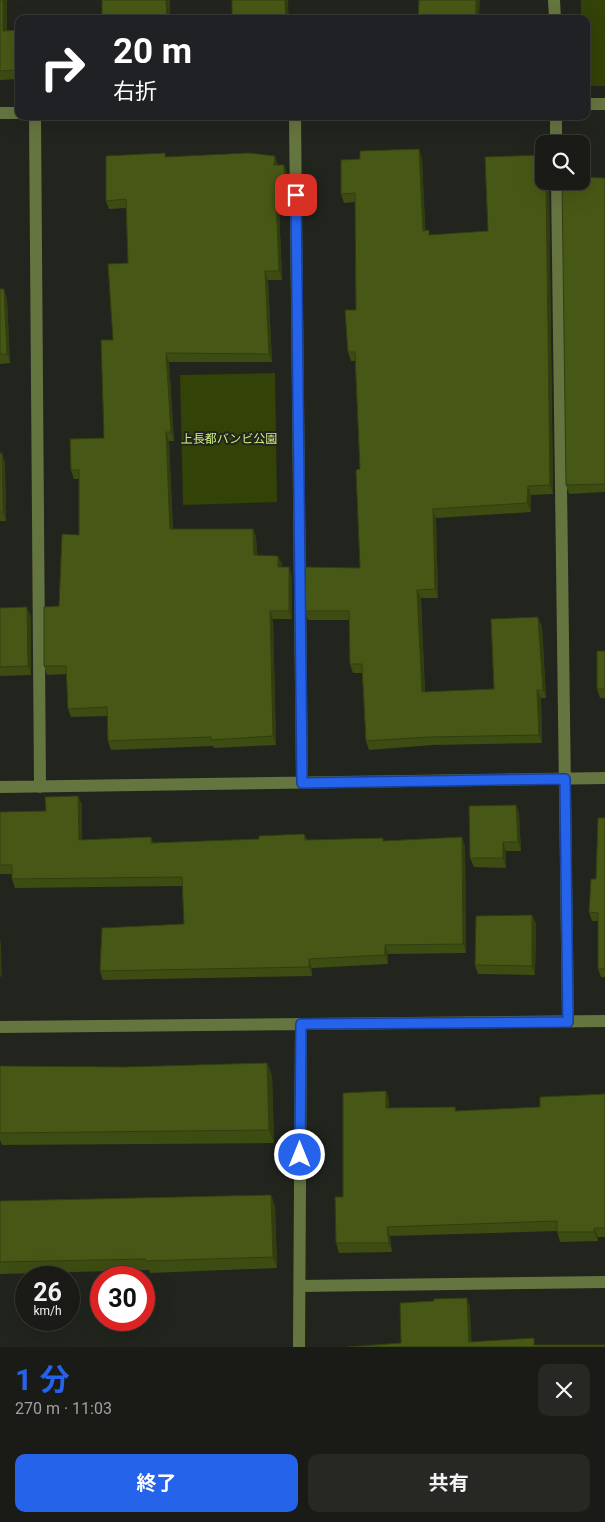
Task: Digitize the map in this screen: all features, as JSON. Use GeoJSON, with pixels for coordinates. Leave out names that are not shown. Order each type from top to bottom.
{"type":"FeatureCollection","features":[{"type":"Feature","properties":{"kind":"street"},"geometry":{"type":"LineString","coordinates":[[554,0],[555,15]]}},
{"type":"Feature","properties":{"kind":"street"},"geometry":{"type":"LineString","coordinates":[[590,104],[605,104]]}},
{"type":"Feature","properties":{"kind":"street"},"geometry":{"type":"LineString","coordinates":[[0,113],[15,113]]}},
{"type":"Feature","properties":{"kind":"street"},"geometry":{"type":"LineString","coordinates":[[35,120],[40,787]]}},
{"type":"Feature","properties":{"kind":"street"},"geometry":{"type":"LineString","coordinates":[[295,120],[302,783]]}},
{"type":"Feature","properties":{"kind":"street"},"geometry":{"type":"LineString","coordinates":[[556,120],[556,135]]}},
{"type":"Feature","properties":{"kind":"street"},"geometry":{"type":"LineString","coordinates":[[557,190],[568,1022]]}},
{"type":"Feature","properties":{"kind":"street"},"geometry":{"type":"LineString","coordinates":[[0,787],[605,778]]}},
{"type":"Feature","properties":{"kind":"street"},"geometry":{"type":"LineString","coordinates":[[0,1027],[605,1021]]}},
{"type":"Feature","properties":{"kind":"street"},"geometry":{"type":"LineString","coordinates":[[299,1347],[301,1024]]}},
{"type":"Feature","properties":{"kind":"street"},"geometry":{"type":"LineString","coordinates":[[300,1286],[605,1282]]}},
{"type":"Feature","properties":{"kind":"green space"},"geometry":{"type":"Polygon","coordinates":[[[581,0],[605,0],[605,86],[590,86],[590,15],[581,15],[581,0]]]}},
{"type":"Feature","properties":{"kind":"green space","name":"上長都バンビ公園"},"geometry":{"type":"Polygon","coordinates":[[[275,373],[277,502],[183,505],[180,375],[275,373]]]}},
{"type":"Feature","properties":{"kind":"building"},"geometry":{"type":"Polygon","coordinates":[[[0,0],[3,0],[3,31],[15,30],[15,70],[0,71],[0,0]]]}},
{"type":"Feature","properties":{"kind":"building"},"geometry":{"type":"Polygon","coordinates":[[[102,0],[166,0],[167,15],[102,15],[102,0]]]}},
{"type":"Feature","properties":{"kind":"building"},"geometry":{"type":"Polygon","coordinates":[[[232,0],[285,0],[286,15],[232,15],[232,0]]]}},
{"type":"Feature","properties":{"kind":"building"},"geometry":{"type":"Polygon","coordinates":[[[419,0],[476,0],[476,15],[418,15],[419,0]]]}},
{"type":"Feature","properties":{"kind":"building"},"geometry":{"type":"Polygon","coordinates":[[[419,149],[423,231],[429,230],[429,235],[488,231],[485,157],[535,155],[535,190],[546,190],[550,485],[528,486],[527,503],[433,509],[435,589],[417,590],[422,692],[494,689],[491,619],[538,617],[543,690],[537,690],[539,735],[429,737],[366,741],[362,664],[350,664],[349,611],[305,611],[305,567],[360,568],[356,470],[360,469],[355,352],[348,352],[345,310],[356,310],[355,193],[341,194],[341,160],[360,159],[360,151],[419,149]]]}},
{"type":"Feature","properties":{"kind":"building"},"geometry":{"type":"Polygon","coordinates":[[[165,153],[165,157],[249,153],[275,156],[274,165],[284,165],[285,197],[276,197],[279,271],[265,271],[269,354],[166,353],[171,432],[166,432],[170,529],[253,529],[254,555],[278,556],[278,567],[289,567],[289,611],[270,611],[273,736],[211,740],[211,737],[108,741],[107,707],[68,709],[66,666],[44,666],[44,607],[59,606],[62,534],[79,535],[79,470],[71,470],[70,439],[104,438],[101,340],[113,340],[108,264],[128,263],[126,199],[106,201],[106,156],[165,153]]]}},
{"type":"Feature","properties":{"kind":"building"},"geometry":{"type":"Polygon","coordinates":[[[590,177],[605,178],[605,484],[566,485],[562,190],[590,190],[590,177]]]}},
{"type":"Feature","properties":{"kind":"building"},"geometry":{"type":"Polygon","coordinates":[[[0,289],[4,289],[7,354],[0,354],[0,289]]]}},
{"type":"Feature","properties":{"kind":"building"},"geometry":{"type":"Polygon","coordinates":[[[0,453],[2,453],[3,512],[0,512],[0,453]]]}},
{"type":"Feature","properties":{"kind":"building"},"geometry":{"type":"Polygon","coordinates":[[[27,607],[28,666],[0,667],[0,608],[27,607]]]}},
{"type":"Feature","properties":{"kind":"building"},"geometry":{"type":"Polygon","coordinates":[[[597,651],[605,651],[605,689],[597,689],[597,651]]]}},
{"type":"Feature","properties":{"kind":"building"},"geometry":{"type":"Polygon","coordinates":[[[78,796],[79,840],[151,837],[151,843],[259,839],[259,836],[304,834],[305,840],[383,838],[383,841],[462,837],[463,944],[385,945],[385,955],[309,959],[309,967],[100,971],[102,928],[184,924],[182,877],[12,879],[12,865],[0,865],[0,812],[46,811],[45,797],[78,796]]]}},
{"type":"Feature","properties":{"kind":"building"},"geometry":{"type":"Polygon","coordinates":[[[516,805],[518,842],[503,842],[503,858],[470,858],[469,806],[516,805]]]}},
{"type":"Feature","properties":{"kind":"building"},"geometry":{"type":"Polygon","coordinates":[[[598,818],[605,818],[605,969],[598,969],[598,913],[589,912],[591,879],[596,879],[598,818]]]}},
{"type":"Feature","properties":{"kind":"building"},"geometry":{"type":"Polygon","coordinates":[[[532,915],[532,966],[475,965],[476,916],[532,915]]]}},
{"type":"Feature","properties":{"kind":"building"},"geometry":{"type":"Polygon","coordinates":[[[267,1063],[269,1130],[0,1133],[0,1066],[124,1067],[267,1063]]]}},
{"type":"Feature","properties":{"kind":"building"},"geometry":{"type":"Polygon","coordinates":[[[386,1091],[386,1108],[455,1107],[455,1111],[540,1107],[540,1097],[605,1094],[605,1228],[594,1228],[594,1232],[557,1232],[557,1221],[387,1227],[389,1243],[336,1243],[335,1197],[343,1197],[343,1093],[386,1091]]]}},
{"type":"Feature","properties":{"kind":"building"},"geometry":{"type":"Polygon","coordinates":[[[271,1195],[273,1257],[146,1261],[146,1259],[0,1262],[0,1201],[271,1195]]]}},
{"type":"Feature","properties":{"kind":"building"},"geometry":{"type":"Polygon","coordinates":[[[467,1298],[469,1342],[534,1338],[534,1345],[605,1345],[605,1347],[347,1347],[401,1343],[400,1303],[467,1298]]]}},
{"type":"Feature","properties":{"kind":"route"},"geometry":{"type":"LineString","coordinates":[[296,195],[302,783],[565,779],[568,1022],[301,1024],[300,1155]]}}]}
